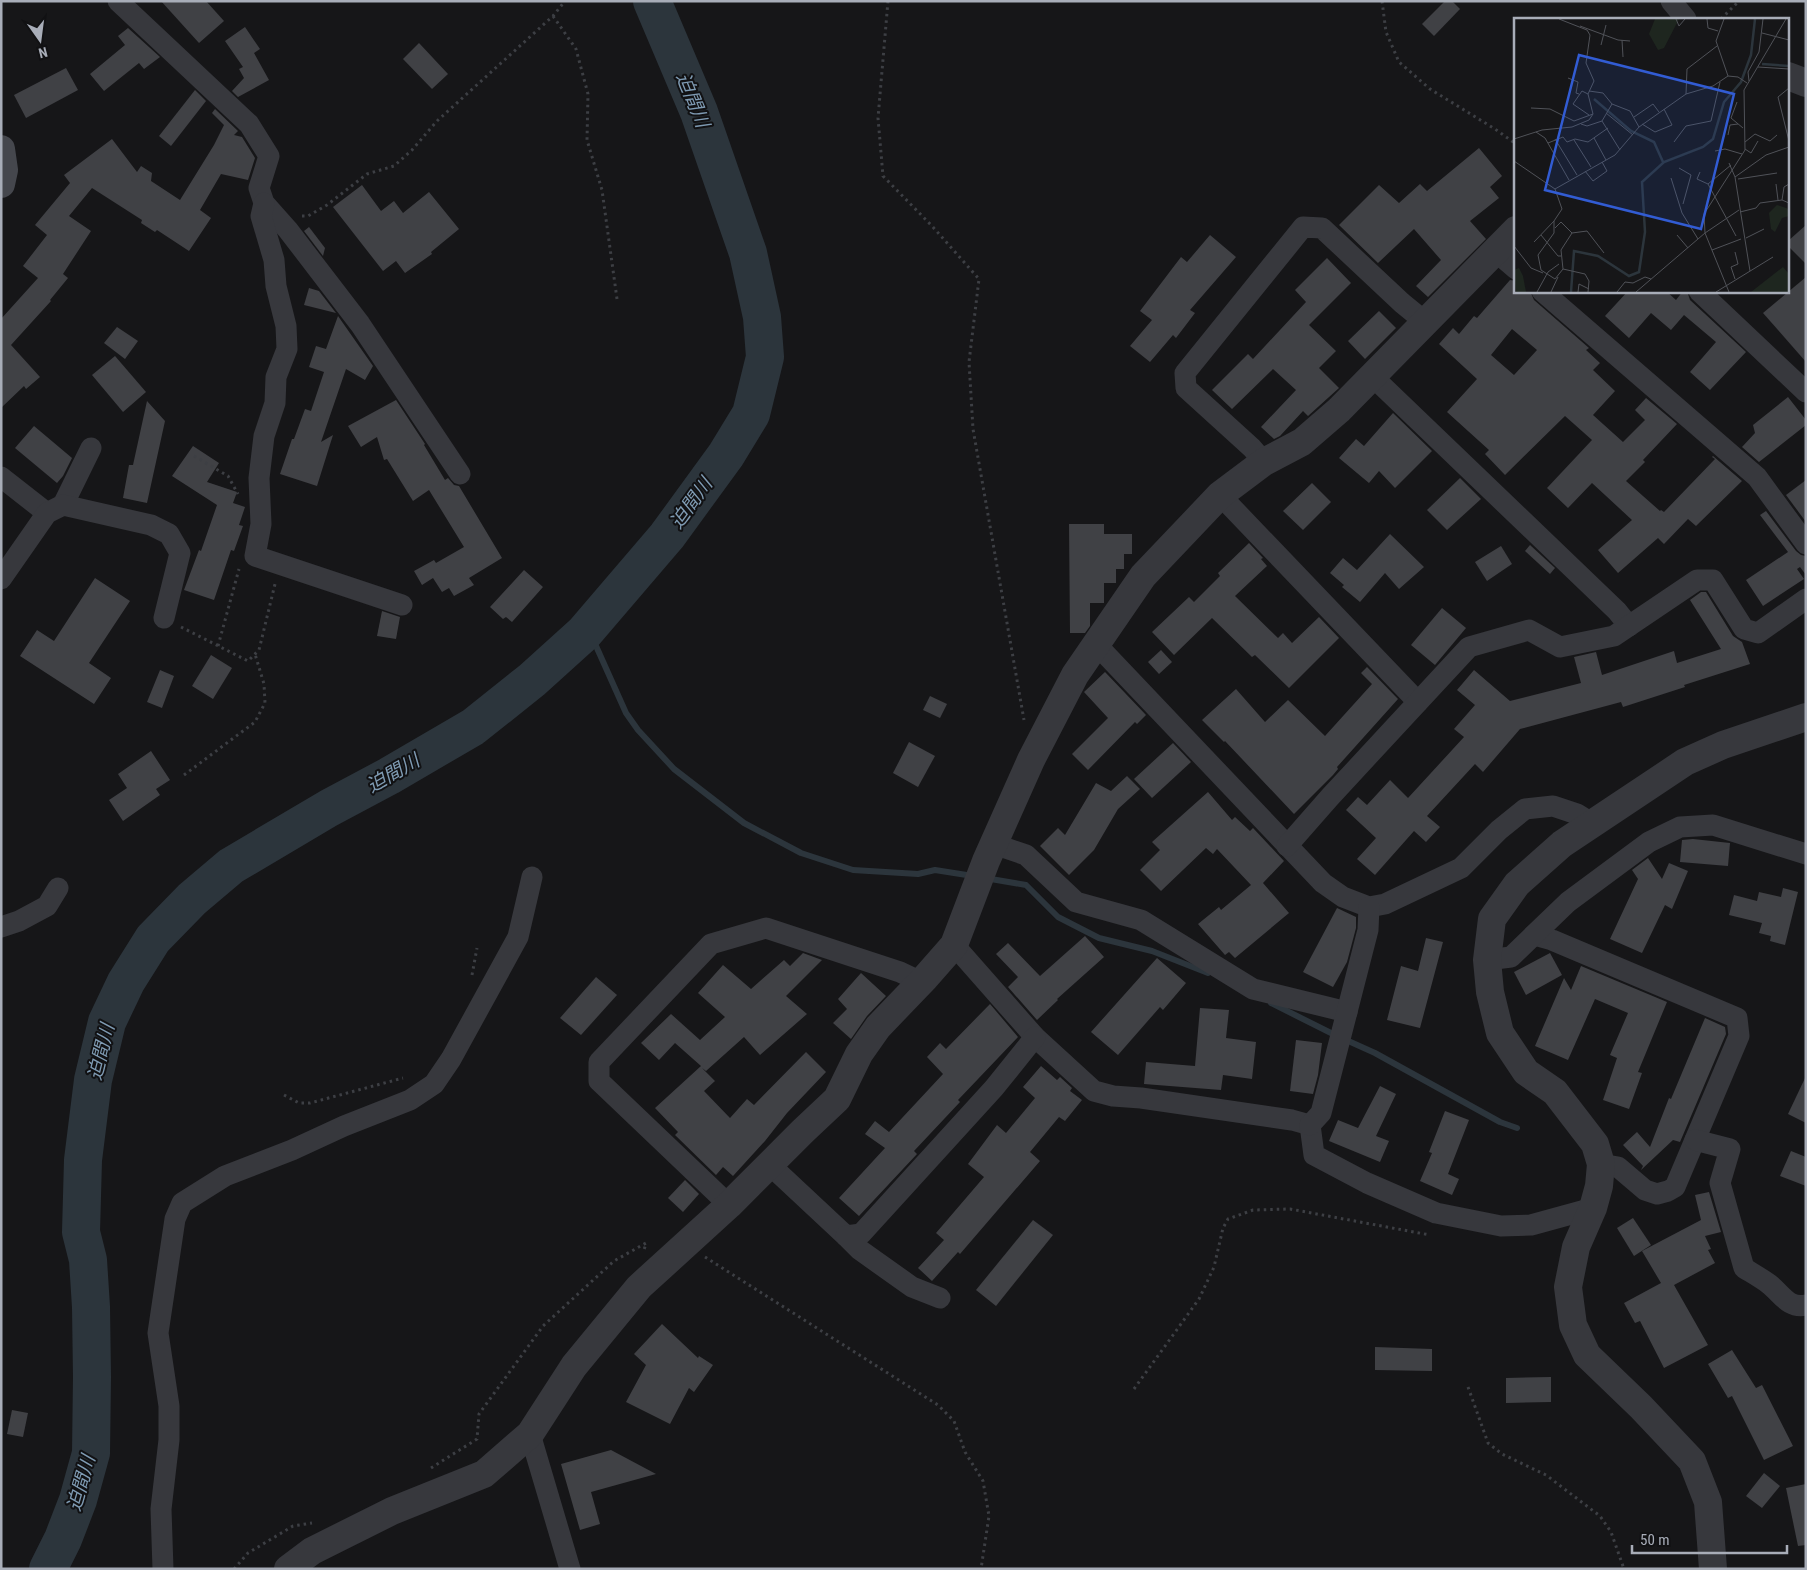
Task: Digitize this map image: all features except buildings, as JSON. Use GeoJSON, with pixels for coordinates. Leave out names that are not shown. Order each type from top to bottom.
{"type":"FeatureCollection","features":[{"type":"Feature","properties":{"kind":"main road"},"geometry":{"type":"LineString","coordinates":[[1,149],[4,170],[1,184]]}},
{"type":"Feature","properties":{"kind":"street"},"geometry":{"type":"LineString","coordinates":[[118,1],[250,124],[269,156],[259,188],[264,203],[288,230],[360,324],[460,474]]}},
{"type":"Feature","properties":{"kind":"street"},"geometry":{"type":"LineString","coordinates":[[1671,1],[1685,18]]}},
{"type":"Feature","properties":{"kind":"street"},"geometry":{"type":"LineString","coordinates":[[1790,77],[1806,83]]}},
{"type":"Feature","properties":{"kind":"street"},"geometry":{"type":"LineString","coordinates":[[264,203],[261,216],[274,260],[276,286],[286,326],[287,349],[276,377],[275,402],[264,436],[259,478],[261,524],[255,556],[402,605]]}},
{"type":"Feature","properties":{"kind":"street"},"geometry":{"type":"LineString","coordinates":[[1264,462],[1252,448],[1186,388],[1185,373],[1303,227],[1322,228],[1402,303],[1424,321]]}},
{"type":"Feature","properties":{"kind":"street"},"geometry":{"type":"LineString","coordinates":[[288,1569],[312,1551],[392,1511],[484,1474],[530,1434],[574,1366],[639,1287],[729,1205],[803,1130],[837,1100],[859,1054],[878,1027],[954,945],[994,844],[1031,760],[1075,675],[1095,643],[1143,576],[1220,495],[1264,462],[1302,442],[1339,410],[1424,321],[1514,232]]}},
{"type":"Feature","properties":{"kind":"street"},"geometry":{"type":"LineString","coordinates":[[1495,251],[1514,267]]}},
{"type":"Feature","properties":{"kind":"street"},"geometry":{"type":"LineString","coordinates":[[1543,292],[1757,477],[1806,544]]}},
{"type":"Feature","properties":{"kind":"street"},"geometry":{"type":"LineString","coordinates":[[1700,292],[1806,392]]}},
{"type":"Feature","properties":{"kind":"street"},"geometry":{"type":"LineString","coordinates":[[1372,376],[1617,611],[1629,626]]}},
{"type":"Feature","properties":{"kind":"street"},"geometry":{"type":"LineString","coordinates":[[1,579],[55,509],[91,448]]}},
{"type":"Feature","properties":{"kind":"street"},"geometry":{"type":"LineString","coordinates":[[1,477],[55,509],[151,525],[169,534],[180,553],[164,618]]}},
{"type":"Feature","properties":{"kind":"street"},"geometry":{"type":"LineString","coordinates":[[1220,495],[1418,702]]}},
{"type":"Feature","properties":{"kind":"street"},"geometry":{"type":"LineString","coordinates":[[1287,846],[1469,647],[1529,630],[1560,648],[1614,636],[1697,580],[1713,580],[1744,629],[1758,633],[1806,599]]}},
{"type":"Feature","properties":{"kind":"street"},"geometry":{"type":"LineString","coordinates":[[1095,643],[1323,883],[1343,897],[1369,907],[1385,904],[1460,868],[1499,830],[1525,809],[1553,806],[1577,814],[1593,824]]}},
{"type":"Feature","properties":{"kind":"street"},"geometry":{"type":"LineString","coordinates":[[1713,1569],[1708,1502],[1692,1461],[1641,1407],[1587,1355],[1572,1325],[1568,1287],[1576,1246],[1593,1208],[1599,1186],[1601,1164],[1595,1144],[1555,1092],[1526,1072],[1500,1033],[1490,992],[1487,960],[1492,919],[1517,884],[1562,844],[1685,762],[1723,745],[1806,717]]}},
{"type":"Feature","properties":{"kind":"street"},"geometry":{"type":"LineString","coordinates":[[1487,960],[1511,957],[1568,902],[1649,842],[1680,827],[1713,825],[1806,854]]}},
{"type":"Feature","properties":{"kind":"street"},"geometry":{"type":"LineString","coordinates":[[994,844],[1026,855],[1076,902],[1141,920],[1253,989],[1347,1012]]}},
{"type":"Feature","properties":{"kind":"street"},"geometry":{"type":"LineString","coordinates":[[163,1569],[161,1509],[169,1440],[170,1406],[158,1333],[175,1219],[182,1203],[225,1176],[410,1100],[434,1084],[451,1058],[518,937],[532,877]]}},
{"type":"Feature","properties":{"kind":"street"},"geometry":{"type":"LineString","coordinates":[[1,927],[48,906],[58,888]]}},
{"type":"Feature","properties":{"kind":"street"},"geometry":{"type":"LineString","coordinates":[[1310,1125],[1321,1113],[1368,930],[1369,907]]}},
{"type":"Feature","properties":{"kind":"street"},"geometry":{"type":"LineString","coordinates":[[729,1205],[599,1081],[599,1062],[711,944],[766,928],[900,972],[921,982]]}},
{"type":"Feature","properties":{"kind":"street"},"geometry":{"type":"LineString","coordinates":[[1534,935],[1552,940],[1737,1018],[1739,1036],[1675,1187],[1657,1194],[1645,1190],[1618,1167],[1601,1164]]}},
{"type":"Feature","properties":{"kind":"street"},"geometry":{"type":"LineString","coordinates":[[954,945],[1035,1037],[1094,1092],[1292,1120],[1310,1125]]}},
{"type":"Feature","properties":{"kind":"street"},"geometry":{"type":"LineString","coordinates":[[846,1236],[861,1234],[994,1088],[1035,1037]]}},
{"type":"Feature","properties":{"kind":"street"},"geometry":{"type":"LineString","coordinates":[[1310,1125],[1314,1155],[1367,1183],[1436,1214],[1501,1226],[1531,1225],[1593,1208]]}},
{"type":"Feature","properties":{"kind":"street"},"geometry":{"type":"LineString","coordinates":[[1695,1140],[1730,1149],[1720,1183],[1744,1268],[1770,1284],[1786,1301],[1800,1306],[1806,1305]]}},
{"type":"Feature","properties":{"kind":"street"},"geometry":{"type":"LineString","coordinates":[[770,1165],[860,1250],[912,1288],[940,1298]]}},
{"type":"Feature","properties":{"kind":"street"},"geometry":{"type":"LineString","coordinates":[[530,1434],[570,1569]]}},
{"type":"Feature","properties":{"kind":"path"},"geometry":{"type":"LineString","coordinates":[[299,216],[308,216],[328,205],[367,174],[394,166],[412,150],[436,121],[554,16],[565,1]]}},
{"type":"Feature","properties":{"kind":"path"},"geometry":{"type":"LineString","coordinates":[[888,1],[878,118],[883,176],[932,226],[979,279],[969,362],[973,429],[1024,721]]}},
{"type":"Feature","properties":{"kind":"path"},"geometry":{"type":"LineString","coordinates":[[1382,1],[1386,32],[1399,62],[1430,89],[1514,143]]}},
{"type":"Feature","properties":{"kind":"path"},"geometry":{"type":"LineString","coordinates":[[1722,18],[1739,1]]}},
{"type":"Feature","properties":{"kind":"path"},"geometry":{"type":"LineString","coordinates":[[554,16],[576,49],[588,94],[587,140],[602,190],[617,299]]}},
{"type":"Feature","properties":{"kind":"path"},"geometry":{"type":"LineString","coordinates":[[194,456],[228,476],[243,503]]}},
{"type":"Feature","properties":{"kind":"path"},"geometry":{"type":"LineString","coordinates":[[164,618],[248,661],[260,650],[280,564]]}},
{"type":"Feature","properties":{"kind":"path"},"geometry":{"type":"LineString","coordinates":[[218,646],[240,565]]}},
{"type":"Feature","properties":{"kind":"path"},"geometry":{"type":"LineString","coordinates":[[184,775],[255,722],[265,703],[264,684],[255,654]]}},
{"type":"Feature","properties":{"kind":"path"},"geometry":{"type":"LineString","coordinates":[[471,981],[477,948]]}},
{"type":"Feature","properties":{"kind":"path"},"geometry":{"type":"LineString","coordinates":[[284,1095],[298,1103],[310,1103],[406,1077]]}},
{"type":"Feature","properties":{"kind":"path"},"geometry":{"type":"LineString","coordinates":[[1134,1389],[1199,1300],[1214,1267],[1223,1228],[1228,1220],[1253,1210],[1290,1209],[1438,1236]]}},
{"type":"Feature","properties":{"kind":"path"},"geometry":{"type":"LineString","coordinates":[[427,1470],[477,1439],[478,1414],[544,1326],[614,1261],[646,1243],[642,1257]]}},
{"type":"Feature","properties":{"kind":"path"},"geometry":{"type":"LineString","coordinates":[[685,1245],[938,1405],[954,1421],[965,1452],[983,1481],[989,1516],[981,1569]]}},
{"type":"Feature","properties":{"kind":"path"},"geometry":{"type":"LineString","coordinates":[[1468,1387],[1488,1443],[1502,1454],[1546,1475],[1600,1516],[1611,1532],[1624,1569]]}},
{"type":"Feature","properties":{"kind":"path"},"geometry":{"type":"LineString","coordinates":[[234,1569],[248,1553],[293,1526],[319,1522]]}},
{"type":"Feature","properties":{"kind":"waterway","name":"迫間川"},"geometry":{"type":"LineString","coordinates":[[48,1569],[63,1539],[78,1500],[91,1453],[91,1307],[88,1260],[81,1232],[83,1160],[93,1080],[107,1022],[126,982],[153,939],[192,899],[231,866],[473,727],[532,680],[584,633],[667,536],[726,455],[751,414],[765,357],[762,317],[748,253],[699,112],[652,1]]}},
{"type":"Feature","properties":{"kind":"waterway"},"geometry":{"type":"LineString","coordinates":[[588,628],[626,713],[638,730],[674,769],[744,823],[801,853],[853,870],[918,874],[935,870],[973,876]]}},
{"type":"Feature","properties":{"kind":"waterway"},"geometry":{"type":"LineString","coordinates":[[985,878],[1026,885],[1058,917],[1099,938],[1152,951],[1208,973]]}},
{"type":"Feature","properties":{"kind":"waterway"},"geometry":{"type":"LineString","coordinates":[[1271,1003],[1375,1053],[1500,1122],[1517,1128]]}}]}
